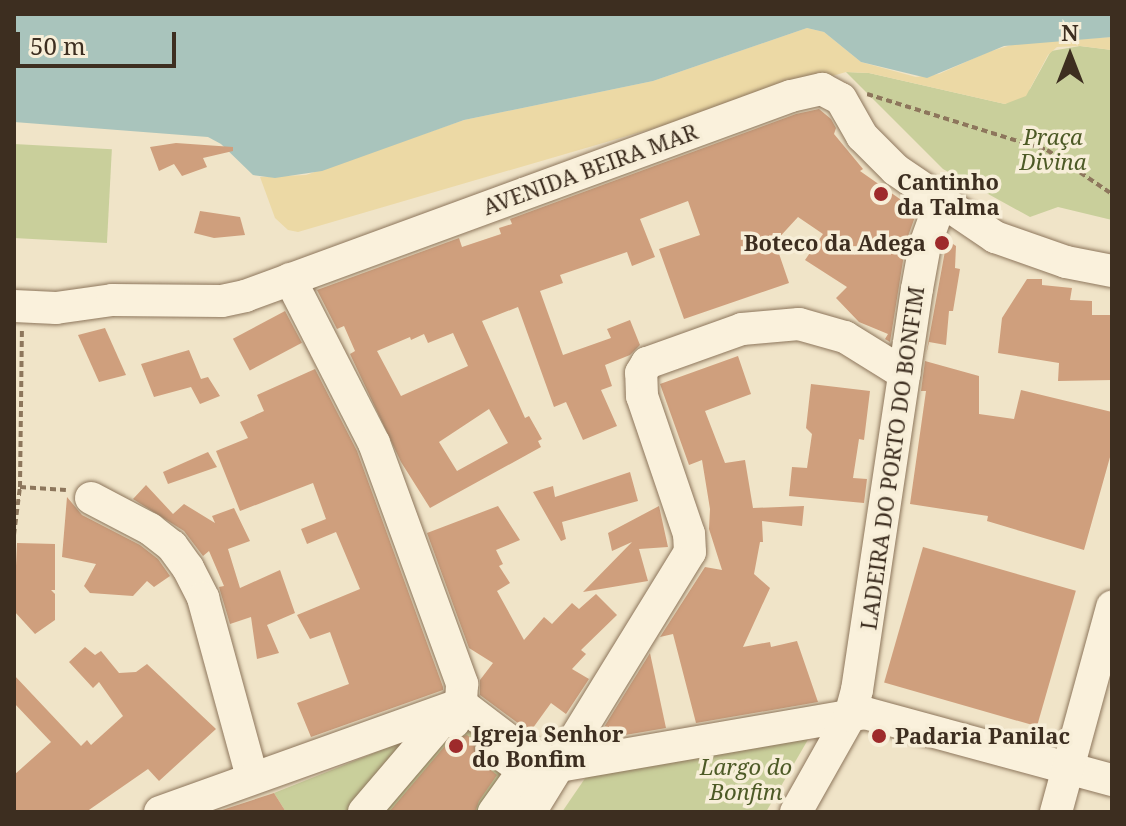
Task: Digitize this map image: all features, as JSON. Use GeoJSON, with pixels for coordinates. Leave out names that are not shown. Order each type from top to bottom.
{"type":"FeatureCollection","features":[{"type":"Feature","properties":{"kind":"street","name":"AVENIDA BEIRA MAR"},"geometry":{"type":"LineString","coordinates":[[18,307],[56,308],[133,299],[222,301],[791,96],[822,89],[833,92]]}},
{"type":"Feature","properties":{"kind":"street"},"geometry":{"type":"LineString","coordinates":[[833,92],[878,153],[995,237],[1066,262],[1112,271]]}},
{"type":"Feature","properties":{"kind":"street","name":"LADEIRA DO PORTO DO BONFIM"},"geometry":{"type":"LineString","coordinates":[[796,812],[850,716],[857,690],[925,245],[941,201]]}},
{"type":"Feature","properties":{"kind":"street"},"geometry":{"type":"LineString","coordinates":[[290,279],[379,458],[462,684],[461,704]]}},
{"type":"Feature","properties":{"kind":"street"},"geometry":{"type":"LineString","coordinates":[[530,812],[690,552],[689,534],[642,396],[641,373],[647,363],[742,329],[799,324],[845,337],[905,374]]}},
{"type":"Feature","properties":{"kind":"street"},"geometry":{"type":"LineString","coordinates":[[91,498],[150,529],[172,546],[188,568],[203,598],[252,777]]}},
{"type":"Feature","properties":{"kind":"street"},"geometry":{"type":"LineString","coordinates":[[1056,812],[1112,607]]}},
{"type":"Feature","properties":{"kind":"street"},"geometry":{"type":"LineString","coordinates":[[461,704],[519,748],[559,766],[871,714],[1070,761],[1112,780]]}},
{"type":"Feature","properties":{"kind":"street"},"geometry":{"type":"LineString","coordinates":[[160,812],[461,704]]}},
{"type":"Feature","properties":{"kind":"street"},"geometry":{"type":"LineString","coordinates":[[364,808],[446,716],[524,770],[494,812]]}},
{"type":"Feature","properties":{"kind":"path"},"geometry":{"type":"LineString","coordinates":[[833,92],[890,98],[1021,140],[1047,150],[1112,194]]}},
{"type":"Feature","properties":{"kind":"path"},"geometry":{"type":"LineString","coordinates":[[14,535],[20,487],[24,385],[18,307]]}},
{"type":"Feature","properties":{"kind":"path"},"geometry":{"type":"LineString","coordinates":[[20,487],[61,489],[91,498]]}},
{"type":"Feature","properties":{"kind":"green space","name":"Praça Divina"},"geometry":{"type":"Polygon","coordinates":[[[1080,46],[1112,50],[1112,220],[1058,207],[1030,217],[943,169],[846,72],[869,73],[1005,104],[1030,89],[1051,51],[1080,46]]]}},
{"type":"Feature","properties":{"kind":"green space"},"geometry":{"type":"Polygon","coordinates":[[[14,144],[112,149],[107,243],[14,238],[14,144]]]}},
{"type":"Feature","properties":{"kind":"green space"},"geometry":{"type":"Polygon","coordinates":[[[457,720],[537,774],[511,812],[286,812],[274,793],[457,720]]]}},
{"type":"Feature","properties":{"kind":"green space","name":"Largo do Bonfim"},"geometry":{"type":"Polygon","coordinates":[[[813,731],[766,812],[562,812],[588,774],[813,731]]]}},
{"type":"Feature","properties":{"kind":"sand"},"geometry":{"type":"Polygon","coordinates":[[[807,28],[824,32],[861,62],[916,77],[939,74],[988,52],[1018,43],[1112,37],[1112,50],[1057,47],[1048,55],[1026,96],[1005,104],[869,73],[846,72],[298,232],[288,230],[275,218],[260,177],[306,175],[464,120],[653,81],[807,28]]]}},
{"type":"Feature","properties":{"kind":"water"},"geometry":{"type":"Polygon","coordinates":[[[14,14],[1112,14],[1112,37],[1004,46],[927,78],[861,62],[824,32],[807,28],[653,81],[464,120],[322,171],[275,178],[253,175],[221,144],[208,137],[14,122],[14,14]]]}},
{"type":"Feature","properties":{"kind":"building"},"geometry":{"type":"Polygon","coordinates":[[[819,109],[831,119],[836,128],[834,134],[863,169],[860,171],[917,211],[906,242],[890,342],[885,339],[888,334],[859,322],[836,298],[847,287],[805,260],[823,234],[798,217],[775,242],[789,283],[684,319],[659,249],[700,235],[688,201],[640,219],[655,257],[632,266],[627,252],[560,275],[563,283],[540,291],[563,355],[611,338],[607,329],[630,320],[640,345],[630,355],[605,365],[612,386],[601,390],[617,426],[583,440],[566,402],[554,407],[518,307],[482,321],[525,418],[529,416],[542,439],[538,441],[541,447],[430,508],[401,462],[350,354],[355,351],[344,326],[337,329],[317,290],[459,238],[462,247],[501,234],[499,228],[512,224],[510,219],[796,114],[819,109]],[[453,333],[428,343],[424,334],[411,340],[410,337],[377,351],[401,396],[468,366],[453,333]],[[489,409],[439,442],[457,471],[508,443],[489,409]]]}},
{"type":"Feature","properties":{"kind":"building"},"geometry":{"type":"Polygon","coordinates":[[[176,143],[233,147],[233,151],[203,158],[207,167],[182,176],[174,164],[159,171],[150,147],[176,143]]]}},
{"type":"Feature","properties":{"kind":"building"},"geometry":{"type":"Polygon","coordinates":[[[200,211],[240,217],[245,235],[214,238],[194,233],[200,211]]]}},
{"type":"Feature","properties":{"kind":"building"},"geometry":{"type":"Polygon","coordinates":[[[947,240],[956,246],[955,268],[960,269],[953,311],[949,311],[946,345],[929,342],[926,355],[947,240]]]}},
{"type":"Feature","properties":{"kind":"building"},"geometry":{"type":"Polygon","coordinates":[[[1027,279],[1042,279],[1042,285],[1072,288],[1070,300],[1092,301],[1092,315],[1112,315],[1112,380],[1058,381],[1059,363],[998,353],[1002,318],[1027,279]]]}},
{"type":"Feature","properties":{"kind":"building"},"geometry":{"type":"Polygon","coordinates":[[[285,311],[302,343],[250,370],[233,339],[285,311]]]}},
{"type":"Feature","properties":{"kind":"building"},"geometry":{"type":"Polygon","coordinates":[[[105,328],[126,375],[99,382],[78,335],[105,328]]]}},
{"type":"Feature","properties":{"kind":"building"},"geometry":{"type":"Polygon","coordinates":[[[189,350],[201,379],[208,377],[220,396],[200,404],[191,387],[154,397],[141,364],[189,350]]]}},
{"type":"Feature","properties":{"kind":"building"},"geometry":{"type":"Polygon","coordinates":[[[738,356],[751,394],[705,411],[725,463],[745,460],[753,508],[804,506],[802,526],[762,521],[763,542],[760,542],[754,574],[770,588],[743,647],[770,642],[771,647],[797,641],[818,702],[696,723],[673,634],[660,637],[705,567],[722,570],[709,529],[710,509],[702,460],[689,465],[660,384],[738,356]]]}},
{"type":"Feature","properties":{"kind":"building"},"geometry":{"type":"Polygon","coordinates":[[[925,361],[979,376],[979,414],[1014,419],[1021,390],[1112,412],[1112,450],[1084,550],[987,521],[988,516],[910,504],[926,391],[921,391],[925,361]]]}},
{"type":"Feature","properties":{"kind":"building"},"geometry":{"type":"Polygon","coordinates":[[[315,369],[357,451],[443,690],[311,737],[297,703],[349,684],[330,632],[310,639],[297,615],[360,589],[336,532],[307,544],[301,529],[326,519],[313,483],[240,511],[216,451],[248,438],[240,422],[264,411],[257,395],[315,369]]]}},
{"type":"Feature","properties":{"kind":"building"},"geometry":{"type":"Polygon","coordinates":[[[811,384],[870,391],[864,440],[859,439],[853,478],[867,479],[864,503],[789,496],[792,467],[807,468],[812,434],[806,428],[811,384]]]}},
{"type":"Feature","properties":{"kind":"building"},"geometry":{"type":"Polygon","coordinates":[[[208,452],[217,467],[168,484],[163,472],[208,452]]]}},
{"type":"Feature","properties":{"kind":"building"},"geometry":{"type":"Polygon","coordinates":[[[630,472],[638,501],[562,522],[566,539],[561,541],[533,492],[553,486],[555,497],[630,472]]]}},
{"type":"Feature","properties":{"kind":"building"},"geometry":{"type":"Polygon","coordinates":[[[146,485],[173,514],[184,504],[215,523],[212,516],[234,508],[250,541],[228,549],[240,588],[280,570],[295,613],[267,625],[279,653],[257,659],[251,617],[230,624],[219,587],[224,586],[209,551],[203,556],[184,531],[133,499],[146,485]]]}},
{"type":"Feature","properties":{"kind":"building"},"geometry":{"type":"Polygon","coordinates":[[[67,497],[82,515],[140,545],[158,559],[170,576],[154,587],[147,581],[133,596],[90,593],[84,586],[96,564],[62,557],[67,497]]]}},
{"type":"Feature","properties":{"kind":"building"},"geometry":{"type":"Polygon","coordinates":[[[498,506],[520,540],[496,550],[503,564],[499,566],[510,583],[497,591],[524,640],[544,617],[552,624],[572,603],[579,609],[596,594],[617,615],[581,650],[586,654],[572,669],[589,679],[566,714],[551,703],[530,732],[480,695],[480,680],[493,663],[469,648],[427,533],[498,506]]]}},
{"type":"Feature","properties":{"kind":"building"},"geometry":{"type":"Polygon","coordinates":[[[659,506],[668,547],[639,549],[648,581],[583,592],[632,542],[612,551],[608,533],[659,506]]]}},
{"type":"Feature","properties":{"kind":"building"},"geometry":{"type":"Polygon","coordinates":[[[17,543],[55,544],[55,590],[51,590],[55,594],[55,620],[35,634],[14,611],[17,543]]]}},
{"type":"Feature","properties":{"kind":"building"},"geometry":{"type":"Polygon","coordinates":[[[923,547],[1076,591],[1037,726],[884,683],[923,547]]]}},
{"type":"Feature","properties":{"kind":"building"},"geometry":{"type":"Polygon","coordinates":[[[85,647],[95,655],[101,651],[119,673],[136,672],[147,664],[216,729],[159,781],[148,769],[86,812],[14,812],[14,775],[51,742],[14,703],[14,675],[81,746],[87,740],[91,745],[123,716],[99,682],[93,688],[69,662],[85,647]]]}},
{"type":"Feature","properties":{"kind":"building"},"geometry":{"type":"Polygon","coordinates":[[[650,653],[666,728],[602,739],[601,732],[650,653]]]}},
{"type":"Feature","properties":{"kind":"building","name":"Igreja Senhor do Bonfim"},"geometry":{"type":"Polygon","coordinates":[[[467,735],[475,741],[475,757],[497,775],[475,812],[389,812],[450,740],[467,735]]]}},
{"type":"Feature","properties":{"kind":"building"},"geometry":{"type":"Polygon","coordinates":[[[274,793],[286,812],[222,812],[222,810],[274,793]]]}},
{"type":"Feature","properties":{"kind":"place","name":"Cantinho da Talma"},"geometry":{"type":"Point","coordinates":[881,194]}},
{"type":"Feature","properties":{"kind":"place","name":"Boteco da Adega"},"geometry":{"type":"Point","coordinates":[942,243]}},
{"type":"Feature","properties":{"kind":"place","name":"Padaria Panilac"},"geometry":{"type":"Point","coordinates":[879,736]}},
{"type":"Feature","properties":{"kind":"place","name":"Igreja Senhor do Bonfim"},"geometry":{"type":"Point","coordinates":[456,746]}}]}
